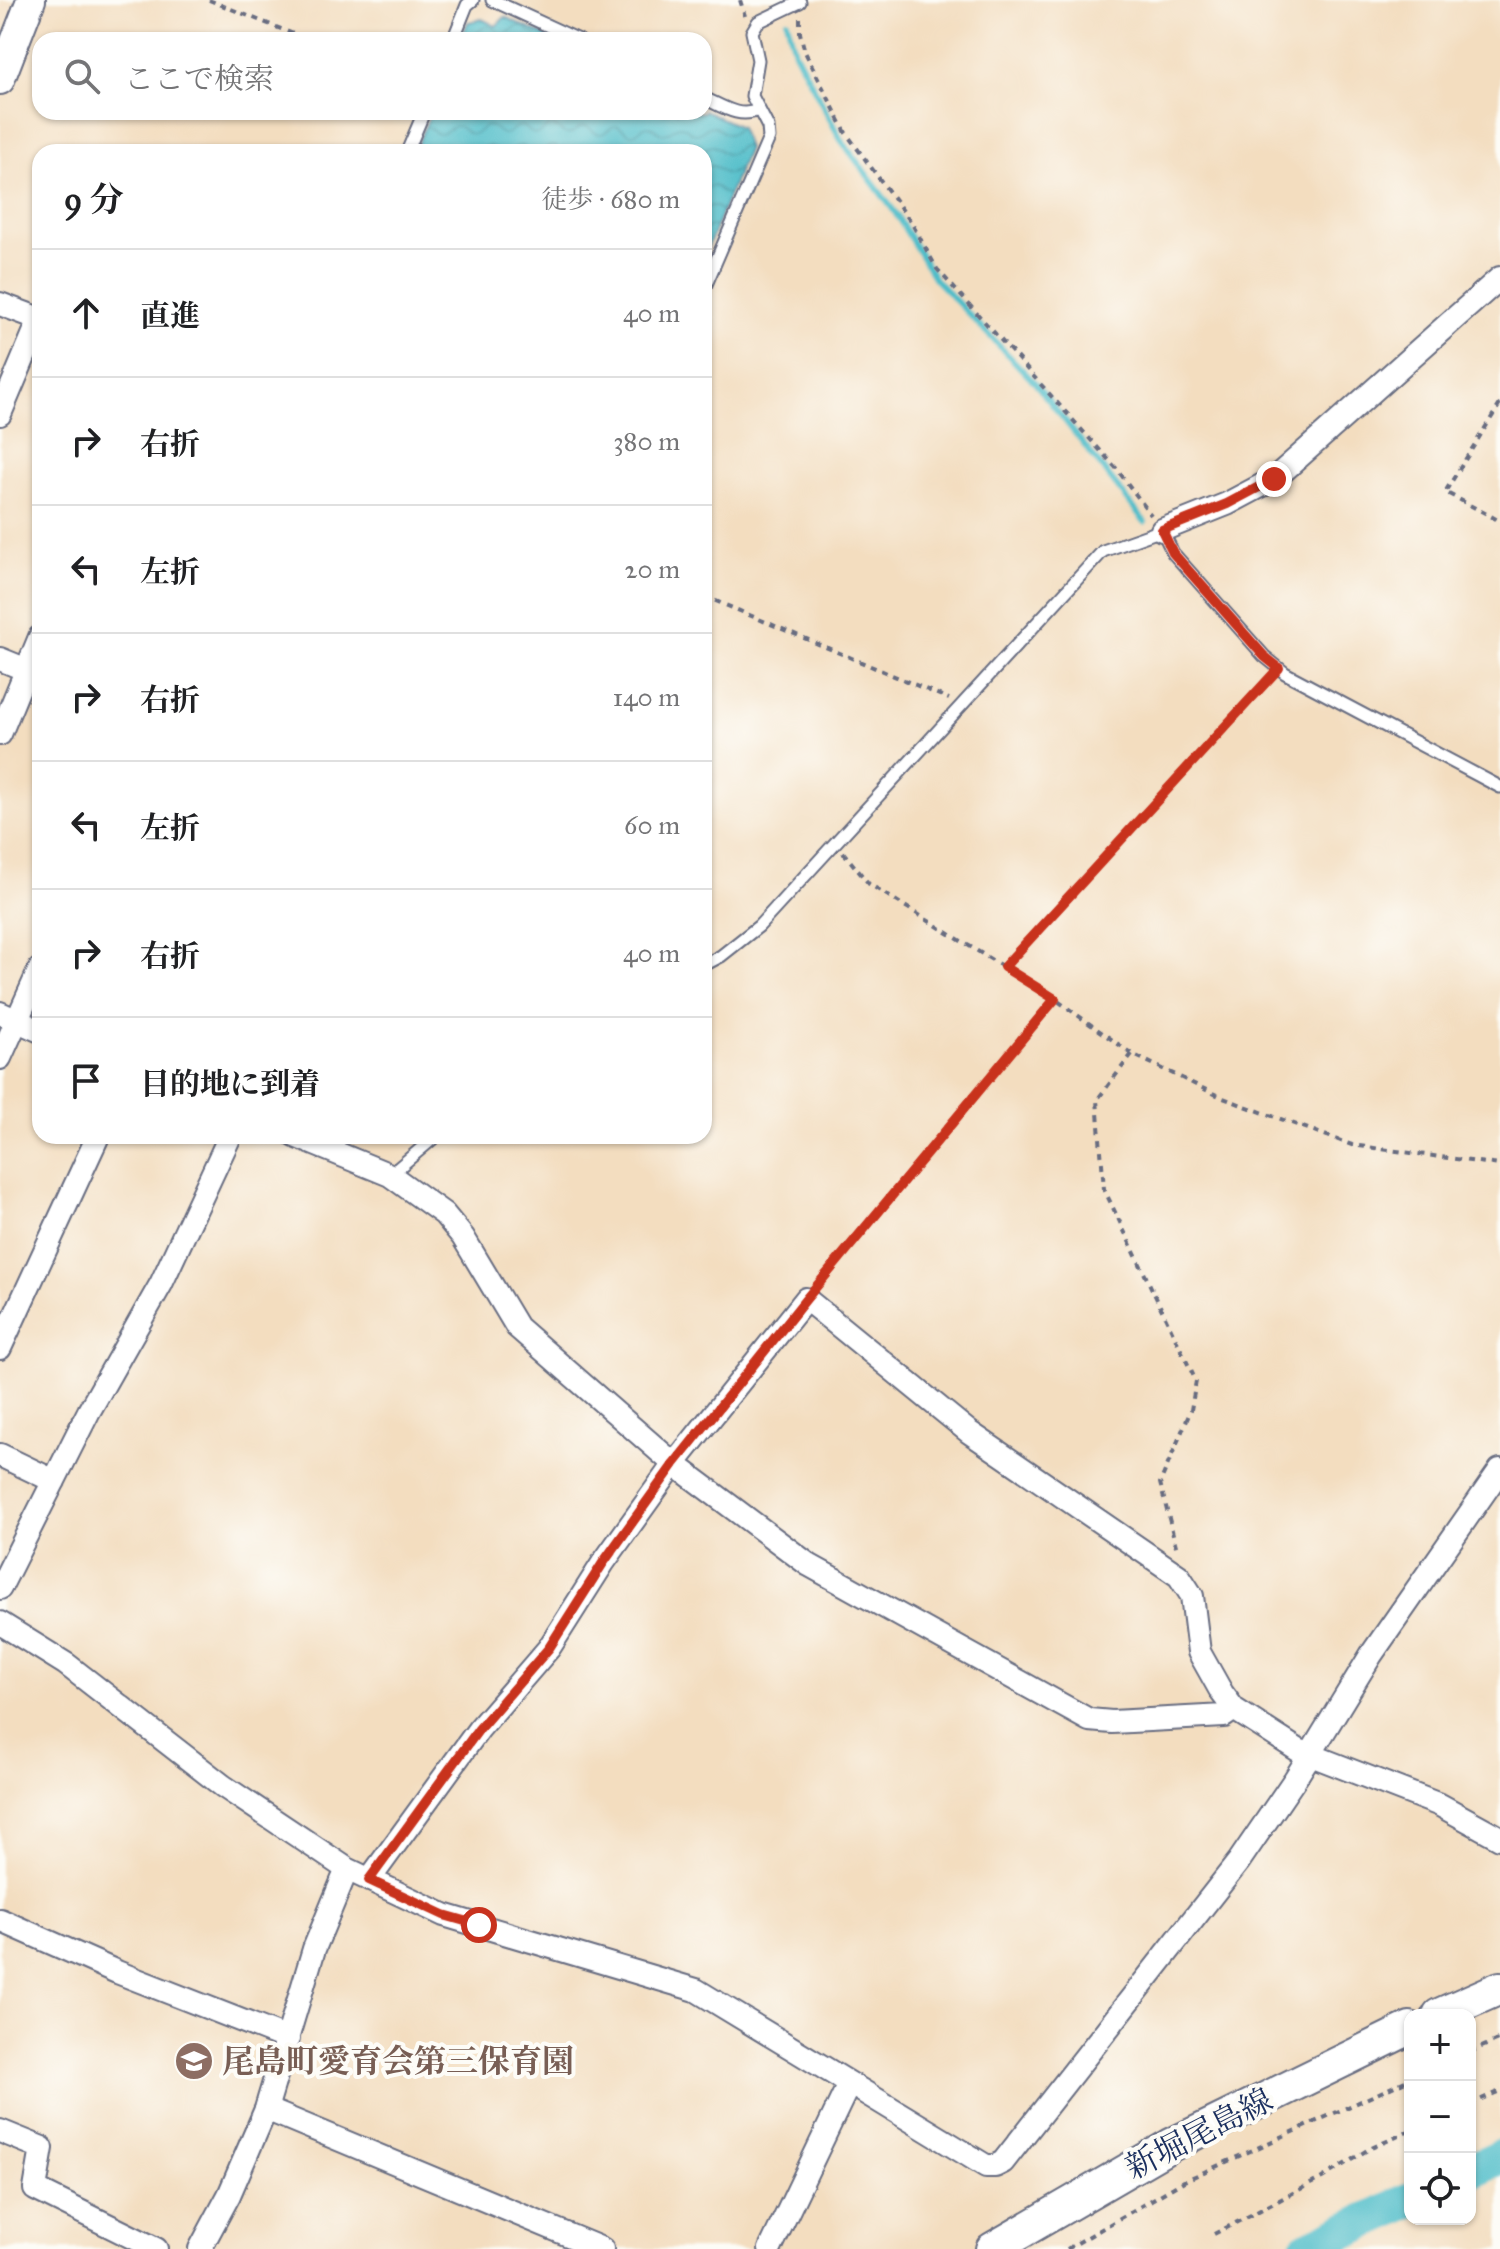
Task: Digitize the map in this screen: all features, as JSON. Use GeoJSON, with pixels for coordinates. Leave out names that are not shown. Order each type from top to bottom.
{"type":"FeatureCollection","features":[{"type":"Feature","properties":{"kind":"main road"},"geometry":{"type":"LineString","coordinates":[[1453,2009],[1500,1988]]}},
{"type":"Feature","properties":{"kind":"main road","name":"新堀尾島線"},"geometry":{"type":"LineString","coordinates":[[992,2249],[1171,2145],[1404,2031]]}},
{"type":"Feature","properties":{"kind":"street"},"geometry":{"type":"LineString","coordinates":[[0,80],[31,0]]}},
{"type":"Feature","properties":{"kind":"street"},"geometry":{"type":"LineString","coordinates":[[1162,530],[1227,504],[1274,479],[1500,278]]}},
{"type":"Feature","properties":{"kind":"street"},"geometry":{"type":"LineString","coordinates":[[0,304],[32,316]]}},
{"type":"Feature","properties":{"kind":"street"},"geometry":{"type":"LineString","coordinates":[[0,414],[32,338]]}},
{"type":"Feature","properties":{"kind":"street"},"geometry":{"type":"LineString","coordinates":[[0,659],[32,673]]}},
{"type":"Feature","properties":{"kind":"street"},"geometry":{"type":"LineString","coordinates":[[0,734],[32,675]]}},
{"type":"Feature","properties":{"kind":"street"},"geometry":{"type":"LineString","coordinates":[[0,1058],[9,1018],[32,982]]}},
{"type":"Feature","properties":{"kind":"street"},"geometry":{"type":"LineString","coordinates":[[9,1018],[32,1028]]}},
{"type":"Feature","properties":{"kind":"street"},"geometry":{"type":"LineString","coordinates":[[0,1348],[94,1144]]}},
{"type":"Feature","properties":{"kind":"street"},"geometry":{"type":"LineString","coordinates":[[0,1588],[89,1411],[161,1284],[226,1144]]}},
{"type":"Feature","properties":{"kind":"street"},"geometry":{"type":"LineString","coordinates":[[314,1144],[390,1175],[444,1214],[463,1237],[517,1327],[674,1464],[809,1565],[1089,1720],[1112,1722],[1224,1716],[1234,1709]]}},
{"type":"Feature","properties":{"kind":"street"},"geometry":{"type":"LineString","coordinates":[[369,1880],[479,1729],[549,1648],[603,1563],[674,1464],[806,1299],[969,1432],[1179,1576],[1192,1596],[1199,1652],[1234,1709],[1298,1750],[1440,1805],[1500,1838]]}},
{"type":"Feature","properties":{"kind":"street"},"geometry":{"type":"LineString","coordinates":[[0,1455],[54,1481]]}},
{"type":"Feature","properties":{"kind":"street"},"geometry":{"type":"LineString","coordinates":[[0,1623],[66,1664],[223,1786],[347,1869],[444,1915],[696,1990],[986,2166],[995,2166],[1003,2162],[1239,1861],[1295,1779],[1371,1655],[1500,1470]]}},
{"type":"Feature","properties":{"kind":"street"},"geometry":{"type":"LineString","coordinates":[[200,2249],[229,2195],[266,2109],[314,1949],[347,1869]]}},
{"type":"Feature","properties":{"kind":"street"},"geometry":{"type":"LineString","coordinates":[[0,1920],[117,1972],[288,2039]]}},
{"type":"Feature","properties":{"kind":"street"},"geometry":{"type":"LineString","coordinates":[[770,2249],[849,2084]]}},
{"type":"Feature","properties":{"kind":"street"},"geometry":{"type":"LineString","coordinates":[[266,2109],[602,2249]]}},
{"type":"Feature","properties":{"kind":"street"},"geometry":{"type":"LineString","coordinates":[[0,2131],[42,2148],[35,2189],[156,2249]]}},
{"type":"Feature","properties":{"kind":"lane"},"geometry":{"type":"LineString","coordinates":[[456,32],[467,5],[473,0]]}},
{"type":"Feature","properties":{"kind":"lane"},"geometry":{"type":"LineString","coordinates":[[492,0],[562,32]]}},
{"type":"Feature","properties":{"kind":"lane"},"geometry":{"type":"LineString","coordinates":[[712,270],[769,138],[768,127],[752,96],[758,60],[752,38],[753,27],[800,2]]}},
{"type":"Feature","properties":{"kind":"lane"},"geometry":{"type":"LineString","coordinates":[[712,102],[740,114],[747,115],[758,110]]}},
{"type":"Feature","properties":{"kind":"lane"},"geometry":{"type":"LineString","coordinates":[[410,144],[421,120]]}},
{"type":"Feature","properties":{"kind":"lane"},"geometry":{"type":"LineString","coordinates":[[712,961],[759,926],[1103,551],[1162,530],[1173,553],[1264,656],[1279,668],[1310,688],[1500,787]]}},
{"type":"Feature","properties":{"kind":"lane"},"geometry":{"type":"LineString","coordinates":[[390,1175],[427,1144]]}},
{"type":"Feature","properties":{"kind":"path"},"geometry":{"type":"LineString","coordinates":[[209,0],[288,32]]}},
{"type":"Feature","properties":{"kind":"path"},"geometry":{"type":"LineString","coordinates":[[800,2],[800,33],[805,52],[846,133],[911,222],[937,269],[1116,468],[1162,530]]}},
{"type":"Feature","properties":{"kind":"path"},"geometry":{"type":"LineString","coordinates":[[1500,404],[1445,492],[1500,521]]}},
{"type":"Feature","properties":{"kind":"path"},"geometry":{"type":"LineString","coordinates":[[712,599],[962,705]]}},
{"type":"Feature","properties":{"kind":"path"},"geometry":{"type":"LineString","coordinates":[[1004,967],[1279,668]]}},
{"type":"Feature","properties":{"kind":"path"},"geometry":{"type":"LineString","coordinates":[[836,845],[869,884],[1055,999],[1132,1054],[1223,1098],[1352,1145],[1500,1165]]}},
{"type":"Feature","properties":{"kind":"path"},"geometry":{"type":"LineString","coordinates":[[806,1299],[1055,999]]}},
{"type":"Feature","properties":{"kind":"path"},"geometry":{"type":"LineString","coordinates":[[1132,1054],[1097,1100],[1104,1189],[1196,1381],[1191,1410],[1160,1483],[1178,1557],[1179,1576]]}},
{"type":"Feature","properties":{"kind":"path"},"geometry":{"type":"LineString","coordinates":[[1476,2049],[1500,2039]]}},
{"type":"Feature","properties":{"kind":"path"},"geometry":{"type":"LineString","coordinates":[[1067,2249],[1184,2181],[1406,2081]]}},
{"type":"Feature","properties":{"kind":"path"},"geometry":{"type":"LineString","coordinates":[[1476,2101],[1500,2091]]}},
{"type":"Feature","properties":{"kind":"path"},"geometry":{"type":"LineString","coordinates":[[1214,2234],[1322,2178],[1369,2149],[1404,2134]]}},
{"type":"Feature","properties":{"kind":"water"},"geometry":{"type":"Polygon","coordinates":[[[505,17],[538,32],[464,32],[468,22],[482,19],[496,26],[505,17]]]}},
{"type":"Feature","properties":{"kind":"water"},"geometry":{"type":"Polygon","coordinates":[[[712,114],[740,127],[748,148],[712,237],[712,144],[417,144],[428,120],[712,120],[712,114]]]}},
{"type":"Feature","properties":{"kind":"waterway"},"geometry":{"type":"LineString","coordinates":[[787,21],[795,52],[841,140],[894,211],[935,279],[1035,383],[1145,522]]}},
{"type":"Feature","properties":{"kind":"waterway"},"geometry":{"type":"LineString","coordinates":[[1476,2168],[1500,2157]]}},
{"type":"Feature","properties":{"kind":"waterway"},"geometry":{"type":"LineString","coordinates":[[1307,2249],[1404,2203]]}},
{"type":"Feature","properties":{"kind":"place","name":"尾島町愛育会第三保育園"},"geometry":{"type":"Point","coordinates":[194,2061]}},
{"type":"Feature","properties":{"kind":"route"},"geometry":{"type":"LineString","coordinates":[[479,1925],[444,1915],[369,1880],[479,1729],[549,1648],[603,1563],[674,1464],[806,1299],[1055,999],[1004,967],[1279,668],[1264,656],[1173,553],[1162,530],[1227,504],[1274,479]]}}]}
